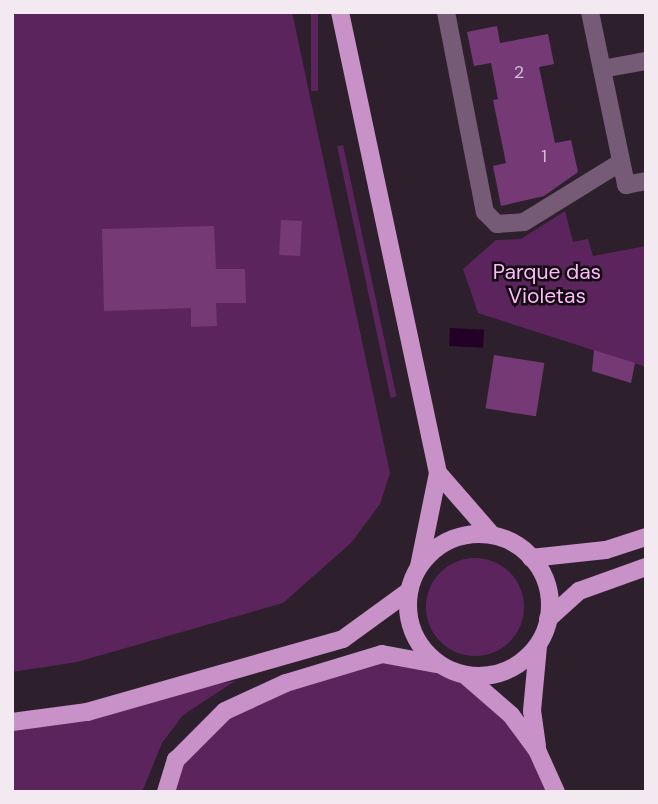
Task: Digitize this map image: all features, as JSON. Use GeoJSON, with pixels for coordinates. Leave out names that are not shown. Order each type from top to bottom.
{"type":"FeatureCollection","features":[{"type":"Feature","properties":{"kind":"main road"},"geometry":{"type":"LineString","coordinates":[[340,12],[438,473],[419,566],[409,592],[413,633],[439,665]]}},
{"type":"Feature","properties":{"kind":"main road"},"geometry":{"type":"LineString","coordinates":[[438,473],[492,535],[531,558],[546,582],[548,619],[538,645],[532,710],[537,750]]}},
{"type":"Feature","properties":{"kind":"main road"},"geometry":{"type":"LineString","coordinates":[[419,566],[451,539],[492,535]]}},
{"type":"Feature","properties":{"kind":"main road"},"geometry":{"type":"LineString","coordinates":[[531,558],[562,558],[646,537]]}},
{"type":"Feature","properties":{"kind":"main road"},"geometry":{"type":"LineString","coordinates":[[548,619],[579,591],[646,567]]}},
{"type":"Feature","properties":{"kind":"main road"},"geometry":{"type":"LineString","coordinates":[[12,722],[87,712],[343,639],[409,592]]}},
{"type":"Feature","properties":{"kind":"main road"},"geometry":{"type":"LineString","coordinates":[[465,675],[506,671],[538,645]]}},
{"type":"Feature","properties":{"kind":"main road"},"geometry":{"type":"LineString","coordinates":[[166,792],[176,760],[225,711],[286,683],[382,654],[439,665],[465,675],[491,694],[537,750],[556,792]]}},
{"type":"Feature","properties":{"kind":"street"},"geometry":{"type":"LineString","coordinates":[[446,12],[485,212],[497,224],[524,222],[621,162]]}},
{"type":"Feature","properties":{"kind":"street"},"geometry":{"type":"LineString","coordinates":[[590,12],[626,185],[646,180]]}},
{"type":"Feature","properties":{"kind":"street"},"geometry":{"type":"LineString","coordinates":[[602,69],[646,61]]}},
{"type":"Feature","properties":{"kind":"green space"},"geometry":{"type":"Polygon","coordinates":[[[12,12],[292,12],[390,473],[380,504],[351,543],[283,603],[77,662],[12,672],[12,12]]]}},
{"type":"Feature","properties":{"kind":"green space"},"geometry":{"type":"Polygon","coordinates":[[[311,12],[318,12],[318,91],[311,91],[311,12]]]}},
{"type":"Feature","properties":{"kind":"green space"},"geometry":{"type":"Polygon","coordinates":[[[343,145],[396,396],[391,398],[337,146],[343,145]]]}},
{"type":"Feature","properties":{"kind":"green space","name":"Parque das Violetas"},"geometry":{"type":"Polygon","coordinates":[[[565,211],[573,242],[588,239],[593,256],[646,246],[646,367],[478,313],[463,269],[496,240],[521,239],[565,211]]]}},
{"type":"Feature","properties":{"kind":"green space"},"geometry":{"type":"Polygon","coordinates":[[[475,558],[494,562],[509,573],[520,588],[524,607],[520,626],[509,641],[494,652],[475,656],[456,652],[441,641],[430,626],[426,607],[430,588],[441,573],[456,562],[475,558]]]}},
{"type":"Feature","properties":{"kind":"green space"},"geometry":{"type":"Polygon","coordinates":[[[382,654],[439,665],[491,694],[556,792],[166,792],[176,760],[225,711],[382,654]]]}},
{"type":"Feature","properties":{"kind":"green space"},"geometry":{"type":"Polygon","coordinates":[[[235,681],[183,715],[162,743],[142,792],[12,792],[12,722],[235,681]]]}},
{"type":"Feature","properties":{"kind":"shaded area"},"geometry":{"type":"Polygon","coordinates":[[[450,328],[484,330],[483,348],[449,346],[450,328]]]}},
{"type":"Feature","properties":{"kind":"building"},"geometry":{"type":"Polygon","coordinates":[[[497,26],[500,43],[548,34],[554,64],[539,67],[555,143],[571,140],[578,172],[544,196],[501,206],[493,166],[506,163],[493,100],[498,99],[491,63],[474,66],[467,32],[497,26]]]}},
{"type":"Feature","properties":{"kind":"building"},"geometry":{"type":"Polygon","coordinates":[[[281,220],[302,221],[300,256],[279,255],[281,220]]]}},
{"type":"Feature","properties":{"kind":"building"},"geometry":{"type":"Polygon","coordinates":[[[214,226],[216,269],[245,269],[246,303],[216,303],[217,326],[191,327],[191,308],[104,311],[102,229],[214,226]]]}},
{"type":"Feature","properties":{"kind":"building"},"geometry":{"type":"Polygon","coordinates":[[[594,350],[635,363],[631,383],[592,371],[594,350]]]}},
{"type":"Feature","properties":{"kind":"building"},"geometry":{"type":"Polygon","coordinates":[[[494,355],[544,363],[536,416],[486,408],[494,355]]]}}]}
